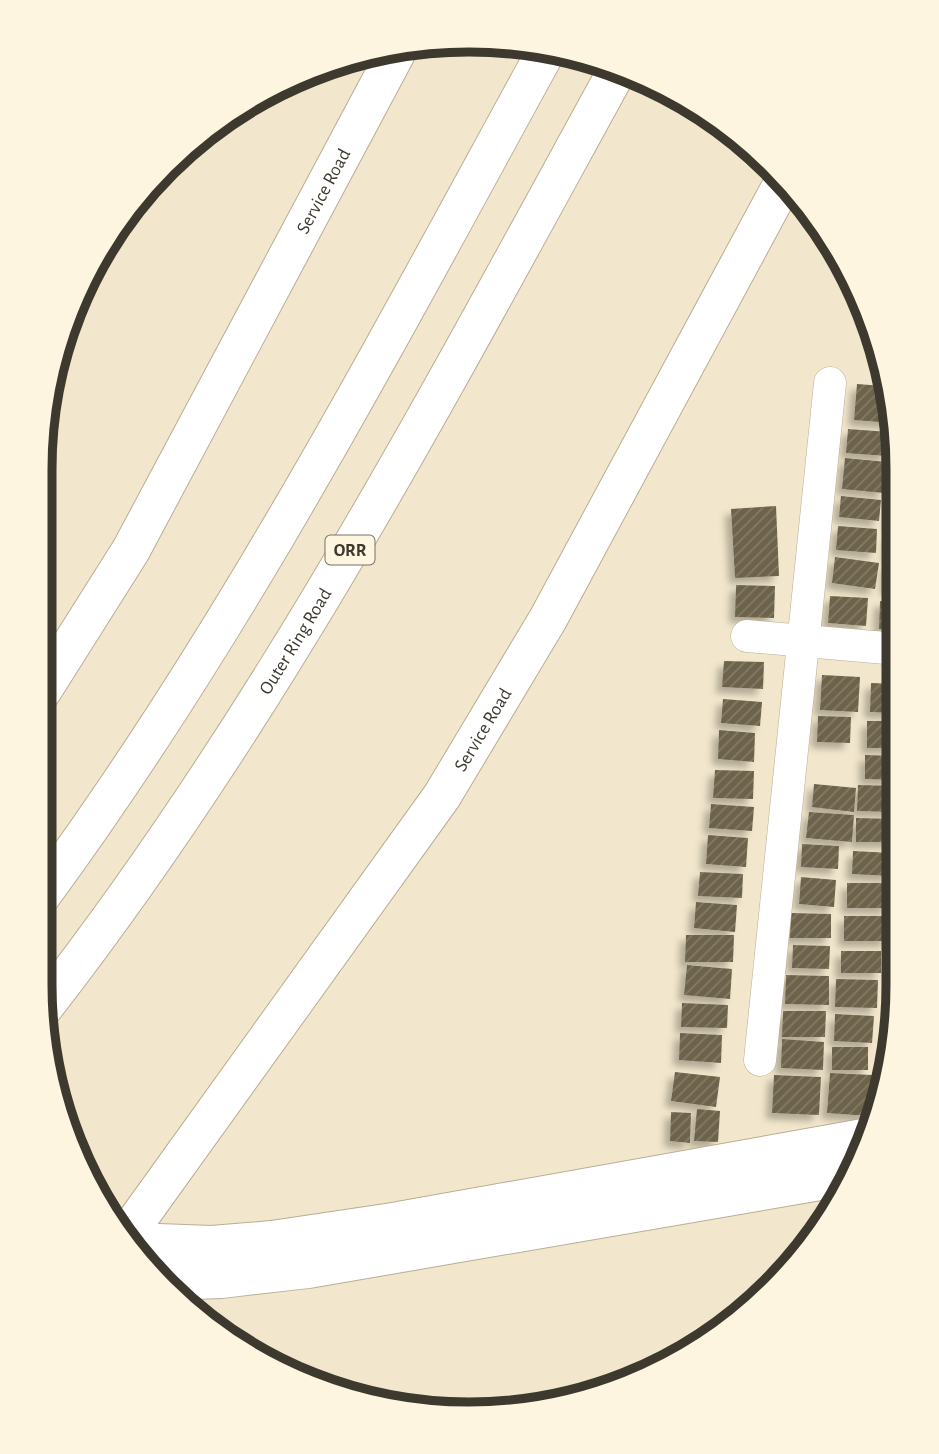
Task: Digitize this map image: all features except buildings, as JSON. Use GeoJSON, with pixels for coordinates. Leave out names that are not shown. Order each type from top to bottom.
{"type":"FeatureCollection","features":[{"type":"Feature","properties":{"kind":"main road"},"geometry":{"type":"LineString","coordinates":[[52,881],[154,733],[258,567],[542,59]]}},
{"type":"Feature","properties":{"kind":"main road","name":"Service Road"},"geometry":{"type":"LineString","coordinates":[[52,675],[131,550],[392,60]]}},
{"type":"Feature","properties":{"kind":"main road","name":"Outer Ring Road"},"geometry":{"type":"LineString","coordinates":[[52,996],[161,850],[277,672],[387,487],[613,78]]}},
{"type":"Feature","properties":{"kind":"main road","name":"Service Road"},"geometry":{"type":"LineString","coordinates":[[132,1228],[442,796],[548,619],[779,191]]}},
{"type":"Feature","properties":{"kind":"main road"},"geometry":{"type":"LineString","coordinates":[[143,1242],[212,1245],[272,1240],[393,1222],[857,1139]]}},
{"type":"Feature","properties":{"kind":"main road"},"geometry":{"type":"LineString","coordinates":[[177,1281],[221,1279],[308,1269],[839,1178]]}},
{"type":"Feature","properties":{"kind":"street"},"geometry":{"type":"LineString","coordinates":[[760,1060],[830,383]]}},
{"type":"Feature","properties":{"kind":"street"},"geometry":{"type":"LineString","coordinates":[[747,636],[886,648]]}}]}
